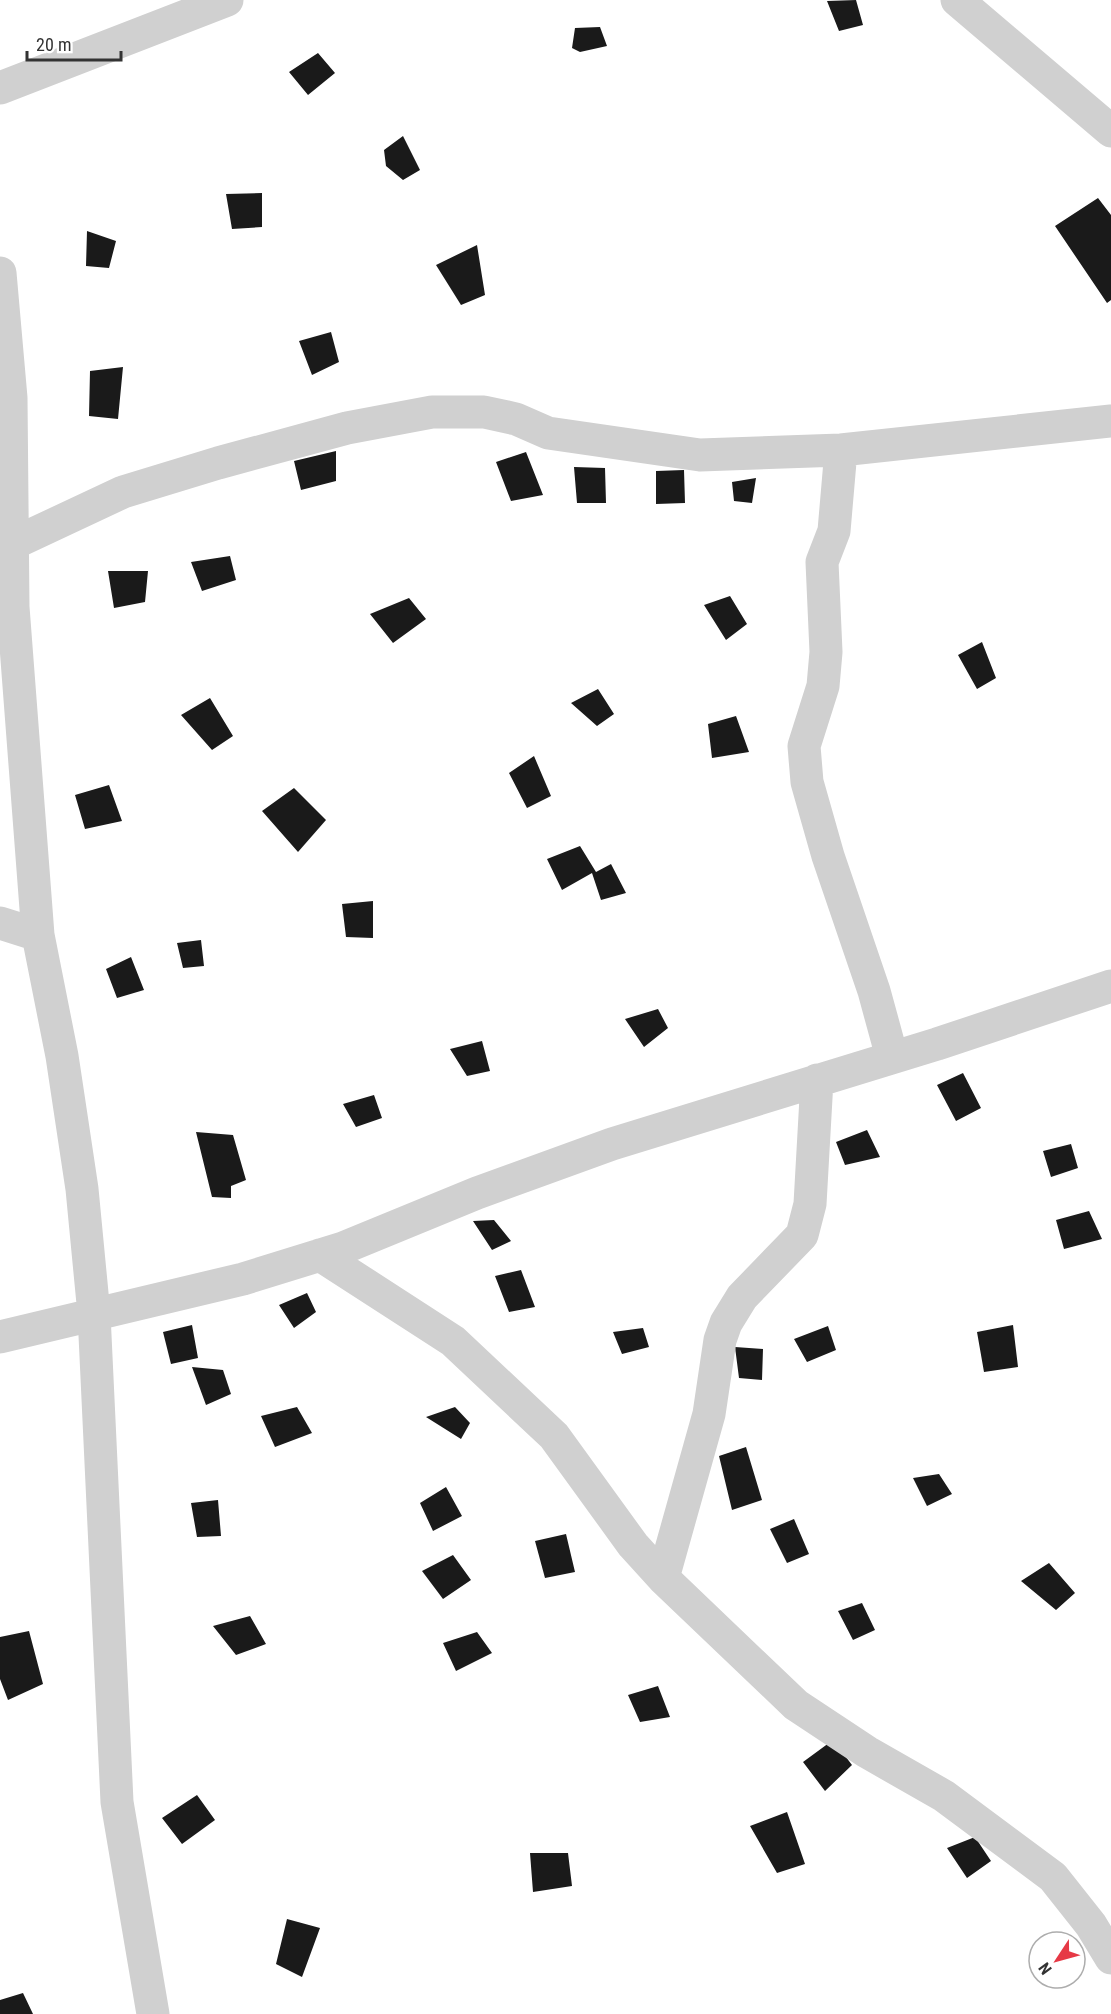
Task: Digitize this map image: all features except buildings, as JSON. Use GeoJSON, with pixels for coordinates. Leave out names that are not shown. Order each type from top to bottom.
{"type":"FeatureCollection","features":[{"type":"Feature","properties":{"kind":"street"},"geometry":{"type":"LineString","coordinates":[[0,88],[227,0]]}},
{"type":"Feature","properties":{"kind":"street"},"geometry":{"type":"LineString","coordinates":[[957,0],[1111,131]]}},
{"type":"Feature","properties":{"kind":"street"},"geometry":{"type":"LineString","coordinates":[[0,273],[11,398],[12,607],[38,935],[62,1056],[82,1189],[94,1314],[117,1802],[153,2014]]}},
{"type":"Feature","properties":{"kind":"street"},"geometry":{"type":"LineString","coordinates":[[12,544],[123,492],[347,428],[432,412],[484,412],[516,420],[548,433],[700,454],[841,450],[1111,421]]}},
{"type":"Feature","properties":{"kind":"street"},"geometry":{"type":"LineString","coordinates":[[841,450],[834,531],[822,562],[821,581],[826,652],[824,686],[804,746],[806,773],[828,856],[874,991],[892,1057]]}},
{"type":"Feature","properties":{"kind":"street"},"geometry":{"type":"LineString","coordinates":[[0,923],[38,935]]}},
{"type":"Feature","properties":{"kind":"street"},"geometry":{"type":"LineString","coordinates":[[0,1337],[243,1279],[320,1255],[612,1144],[1111,986]]}},
{"type":"Feature","properties":{"kind":"street"},"geometry":{"type":"LineString","coordinates":[[663,1578],[710,1414],[720,1340],[726,1323],[742,1297],[802,1234],[810,1204],[818,1080]]}},
{"type":"Feature","properties":{"kind":"street"},"geometry":{"type":"LineString","coordinates":[[320,1255],[453,1341],[555,1436],[633,1545],[663,1578],[796,1705],[867,1752],[944,1796],[1053,1877],[1091,1924],[1111,1958]]}}]}
